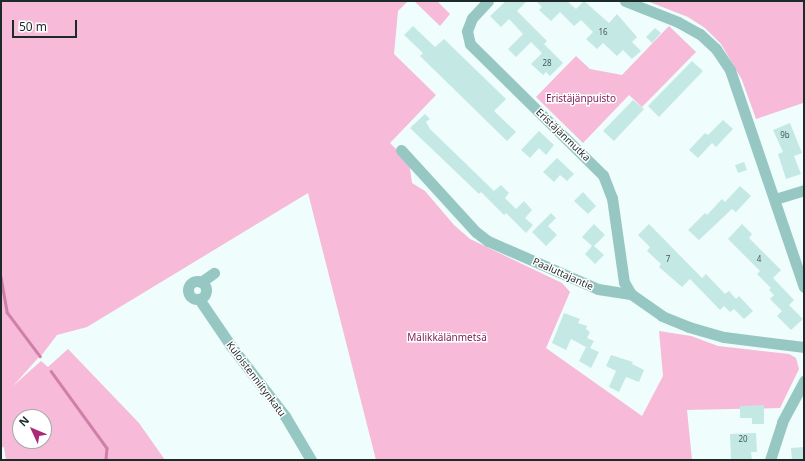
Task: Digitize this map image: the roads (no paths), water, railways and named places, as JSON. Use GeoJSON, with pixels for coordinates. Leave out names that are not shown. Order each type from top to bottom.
{"type":"FeatureCollection","features":[{"type":"Feature","properties":{"kind":"street","name":"Eristäjänmutka"},"geometry":{"type":"LineString","coordinates":[[488,1],[472,18],[466,31],[470,44],[603,175],[612,198],[624,282],[631,294]]}},
{"type":"Feature","properties":{"kind":"street"},"geometry":{"type":"LineString","coordinates":[[624,1],[678,22],[700,34],[716,49],[730,70],[804,287]]}},
{"type":"Feature","properties":{"kind":"street","name":"Paaluttajantie"},"geometry":{"type":"LineString","coordinates":[[401,150],[476,232],[488,241],[598,289],[631,294],[662,316],[690,328],[724,337],[804,347]]}},
{"type":"Feature","properties":{"kind":"street"},"geometry":{"type":"LineString","coordinates":[[775,199],[804,190]]}},
{"type":"Feature","properties":{"kind":"street","name":"Kuloistenniitynkatu"},"geometry":{"type":"LineString","coordinates":[[214,273],[201,282],[192,282],[188,290],[192,297],[199,299],[230,346],[285,416],[311,460]]}},
{"type":"Feature","properties":{"kind":"street"},"geometry":{"type":"LineString","coordinates":[[770,460],[782,422],[804,381]]}},
{"type":"Feature","properties":{"kind":"waterway"},"geometry":{"type":"LineString","coordinates":[[1,277],[7,312],[40,356]]}},
{"type":"Feature","properties":{"kind":"waterway"},"geometry":{"type":"LineString","coordinates":[[51,371],[107,448],[106,460]]}},
{"type":"Feature","properties":{"kind":"park label","name":"Eristäjänpuisto"},"geometry":{"type":"Point","coordinates":[581,99]}},
{"type":"Feature","properties":{"kind":"park label","name":"Mälikkälänmetsä"},"geometry":{"type":"Point","coordinates":[447,338]}}]}
